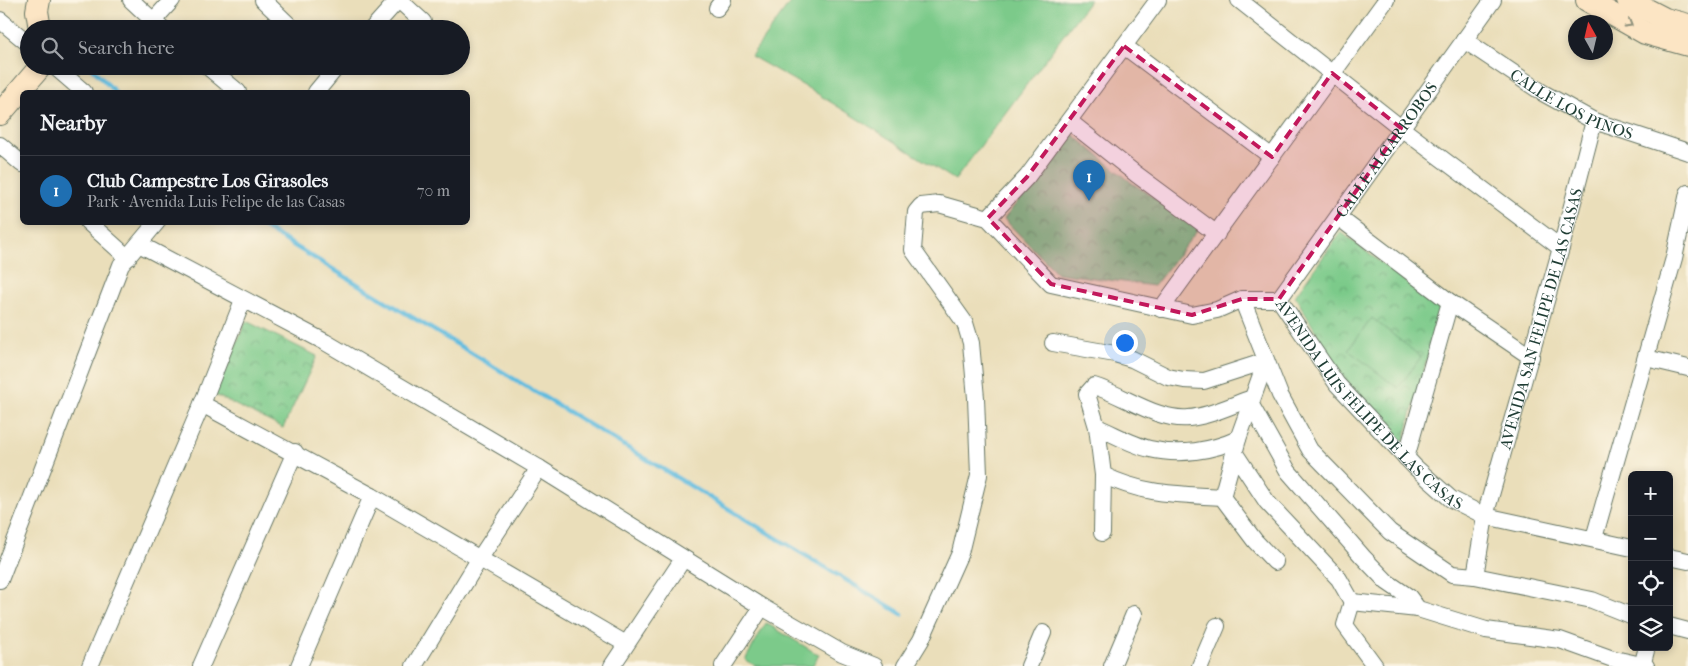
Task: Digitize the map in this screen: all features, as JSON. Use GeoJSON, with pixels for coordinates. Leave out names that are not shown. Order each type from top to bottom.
{"type":"FeatureCollection","features":[{"type":"Feature","properties":{"kind":"street"},"geometry":{"type":"LineString","coordinates":[[38,20],[36,11],[39,0]]}},
{"type":"Feature","properties":{"kind":"street"},"geometry":{"type":"LineString","coordinates":[[131,0],[153,20]]}},
{"type":"Feature","properties":{"kind":"street"},"geometry":{"type":"LineString","coordinates":[[161,20],[172,0]]}},
{"type":"Feature","properties":{"kind":"street"},"geometry":{"type":"LineString","coordinates":[[263,0],[284,20]]}},
{"type":"Feature","properties":{"kind":"street"},"geometry":{"type":"LineString","coordinates":[[380,20],[399,0],[421,20]]}},
{"type":"Feature","properties":{"kind":"street"},"geometry":{"type":"LineString","coordinates":[[905,666],[921,640],[960,553],[979,475],[971,343],[965,324],[913,250],[916,212],[921,206],[939,204],[988,218],[1027,177],[1158,0]]}},
{"type":"Feature","properties":{"kind":"street"},"geometry":{"type":"LineString","coordinates":[[1239,0],[1401,128],[1561,248]]}},
{"type":"Feature","properties":{"kind":"street"},"geometry":{"type":"LineString","coordinates":[[1161,309],[1386,0]]}},
{"type":"Feature","properties":{"kind":"street","name":"CALLE ALGARROBOS"},"geometry":{"type":"LineString","coordinates":[[1279,299],[1493,0]]}},
{"type":"Feature","properties":{"kind":"street"},"geometry":{"type":"LineString","coordinates":[[1587,0],[1645,33],[1688,45]]}},
{"type":"Feature","properties":{"kind":"street"},"geometry":{"type":"LineString","coordinates":[[1628,0],[1665,19],[1688,25]]}},
{"type":"Feature","properties":{"kind":"street"},"geometry":{"type":"LineString","coordinates":[[0,20],[20,37]]}},
{"type":"Feature","properties":{"kind":"street","name":"CALLE LOS PINOS"},"geometry":{"type":"LineString","coordinates":[[1464,40],[1543,93],[1594,121],[1688,152]]}},
{"type":"Feature","properties":{"kind":"street"},"geometry":{"type":"LineString","coordinates":[[1124,46],[1272,157]]}},
{"type":"Feature","properties":{"kind":"street"},"geometry":{"type":"LineString","coordinates":[[0,114],[32,75]]}},
{"type":"Feature","properties":{"kind":"street"},"geometry":{"type":"LineString","coordinates":[[64,75],[82,90]]}},
{"type":"Feature","properties":{"kind":"street"},"geometry":{"type":"LineString","coordinates":[[218,75],[236,90]]}},
{"type":"Feature","properties":{"kind":"street"},"geometry":{"type":"LineString","coordinates":[[318,90],[329,75]]}},
{"type":"Feature","properties":{"kind":"street"},"geometry":{"type":"LineString","coordinates":[[1069,121],[1217,234]]}},
{"type":"Feature","properties":{"kind":"street","name":"AVENIDA SAN FELIPE DE LAS CASAS"},"geometry":{"type":"LineString","coordinates":[[1475,576],[1485,516],[1531,357],[1594,121]]}},
{"type":"Feature","properties":{"kind":"street"},"geometry":{"type":"LineString","coordinates":[[0,144],[20,162]]}},
{"type":"Feature","properties":{"kind":"street"},"geometry":{"type":"LineString","coordinates":[[1594,538],[1646,358],[1681,260],[1688,193]]}},
{"type":"Feature","properties":{"kind":"street"},"geometry":{"type":"LineString","coordinates":[[1338,217],[1450,302],[1531,357]]}},
{"type":"Feature","properties":{"kind":"street","name":"AVENIDA LUIS FELIPE DE LAS CASAS"},"geometry":{"type":"LineString","coordinates":[[988,218],[1051,284],[1192,315],[1217,310],[1242,299],[1279,299],[1337,384],[1406,458],[1451,499],[1485,516],[1594,538],[1628,547]]}},
{"type":"Feature","properties":{"kind":"street"},"geometry":{"type":"LineString","coordinates":[[91,225],[128,258]]}},
{"type":"Feature","properties":{"kind":"street"},"geometry":{"type":"LineString","coordinates":[[1,576],[121,265],[155,225]]}},
{"type":"Feature","properties":{"kind":"street"},"geometry":{"type":"LineString","coordinates":[[139,244],[325,342],[539,468],[762,607],[838,660],[874,666]]}},
{"type":"Feature","properties":{"kind":"street"},"geometry":{"type":"LineString","coordinates":[[1242,299],[1280,396],[1310,450],[1390,532],[1452,574],[1475,576],[1592,600],[1628,614]]}},
{"type":"Feature","properties":{"kind":"street"},"geometry":{"type":"LineString","coordinates":[[90,666],[202,404],[243,300]]}},
{"type":"Feature","properties":{"kind":"street"},"geometry":{"type":"LineString","coordinates":[[1406,458],[1450,302]]}},
{"type":"Feature","properties":{"kind":"street"},"geometry":{"type":"LineString","coordinates":[[1053,343],[1115,354],[1132,359],[1168,376],[1184,380],[1204,380],[1266,361]]}},
{"type":"Feature","properties":{"kind":"street"},"geometry":{"type":"LineString","coordinates":[[1646,358],[1688,368]]}},
{"type":"Feature","properties":{"kind":"street"},"geometry":{"type":"LineString","coordinates":[[1222,497],[1236,446],[1266,361]]}},
{"type":"Feature","properties":{"kind":"street"},"geometry":{"type":"LineString","coordinates":[[1102,532],[1103,474],[1097,427],[1086,394],[1094,386],[1147,408],[1178,418],[1190,418],[1251,402]]}},
{"type":"Feature","properties":{"kind":"street"},"geometry":{"type":"LineString","coordinates":[[1251,402],[1288,471],[1363,558],[1387,582],[1409,597],[1418,609]]}},
{"type":"Feature","properties":{"kind":"street"},"geometry":{"type":"LineString","coordinates":[[202,404],[294,452],[372,496],[626,644]]}},
{"type":"Feature","properties":{"kind":"street"},"geometry":{"type":"LineString","coordinates":[[1097,427],[1152,450],[1192,451],[1236,446]]}},
{"type":"Feature","properties":{"kind":"street"},"geometry":{"type":"LineString","coordinates":[[1236,446],[1267,502],[1339,579],[1352,602],[1345,625],[1377,665]]}},
{"type":"Feature","properties":{"kind":"street"},"geometry":{"type":"LineString","coordinates":[[201,666],[294,452]]}},
{"type":"Feature","properties":{"kind":"street"},"geometry":{"type":"LineString","coordinates":[[414,666],[480,558],[539,468]]}},
{"type":"Feature","properties":{"kind":"street"},"geometry":{"type":"LineString","coordinates":[[1103,474],[1119,483],[1152,493],[1222,497],[1255,541],[1275,562]]}},
{"type":"Feature","properties":{"kind":"street"},"geometry":{"type":"LineString","coordinates":[[299,666],[372,496]]}},
{"type":"Feature","properties":{"kind":"street"},"geometry":{"type":"LineString","coordinates":[[1673,558],[1688,562]]}},
{"type":"Feature","properties":{"kind":"street"},"geometry":{"type":"LineString","coordinates":[[612,666],[683,559]]}},
{"type":"Feature","properties":{"kind":"street"},"geometry":{"type":"LineString","coordinates":[[1352,602],[1418,609],[1486,630],[1560,640],[1610,658],[1643,666],[1646,651]]}},
{"type":"Feature","properties":{"kind":"street"},"geometry":{"type":"LineString","coordinates":[[723,666],[762,607]]}},
{"type":"Feature","properties":{"kind":"street"},"geometry":{"type":"LineString","coordinates":[[1112,666],[1134,614]]}},
{"type":"Feature","properties":{"kind":"street"},"geometry":{"type":"LineString","coordinates":[[1200,666],[1217,626]]}},
{"type":"Feature","properties":{"kind":"street"},"geometry":{"type":"LineString","coordinates":[[1673,627],[1688,631]]}},
{"type":"Feature","properties":{"kind":"street"},"geometry":{"type":"LineString","coordinates":[[1029,666],[1043,633]]}},
{"type":"Feature","properties":{"kind":"highlighted area"},"geometry":{"type":"Polygon","coordinates":[[[1124,46],[1272,157],[1332,73],[1401,128],[1279,299],[1242,299],[1192,315],[1051,284],[988,218],[1027,177],[1124,46]]]}},
{"type":"Feature","properties":{"kind":"green space"},"geometry":{"type":"Polygon","coordinates":[[[792,0],[1090,0],[955,180],[813,91],[751,56],[792,0]]]}},
{"type":"Feature","properties":{"kind":"green space"},"geometry":{"type":"Polygon","coordinates":[[[1071,133],[1132,183],[1199,228],[1154,286],[1057,273],[1004,219],[1071,133]]]}},
{"type":"Feature","properties":{"kind":"green space"},"geometry":{"type":"Polygon","coordinates":[[[1341,232],[1441,309],[1403,444],[1342,376],[1295,296],[1341,232]]]}},
{"type":"Feature","properties":{"kind":"green space"},"geometry":{"type":"Polygon","coordinates":[[[1372,318],[1421,357],[1398,388],[1348,350],[1372,318]]]}},
{"type":"Feature","properties":{"kind":"green space"},"geometry":{"type":"Polygon","coordinates":[[[246,321],[317,356],[283,428],[215,395],[246,321]]]}},
{"type":"Feature","properties":{"kind":"green space"},"geometry":{"type":"Polygon","coordinates":[[[766,623],[819,655],[812,666],[756,666],[745,660],[766,623]]]}},
{"type":"Feature","properties":{"kind":"waterway"},"geometry":{"type":"LineString","coordinates":[[99,75],[113,90]]}},
{"type":"Feature","properties":{"kind":"waterway"},"geometry":{"type":"LineString","coordinates":[[260,225],[902,614]]}},
{"type":"Feature","properties":{"kind":"place","name":"Club Campestre Los Girasoles"},"geometry":{"type":"Point","coordinates":[1089,201]}}]}
